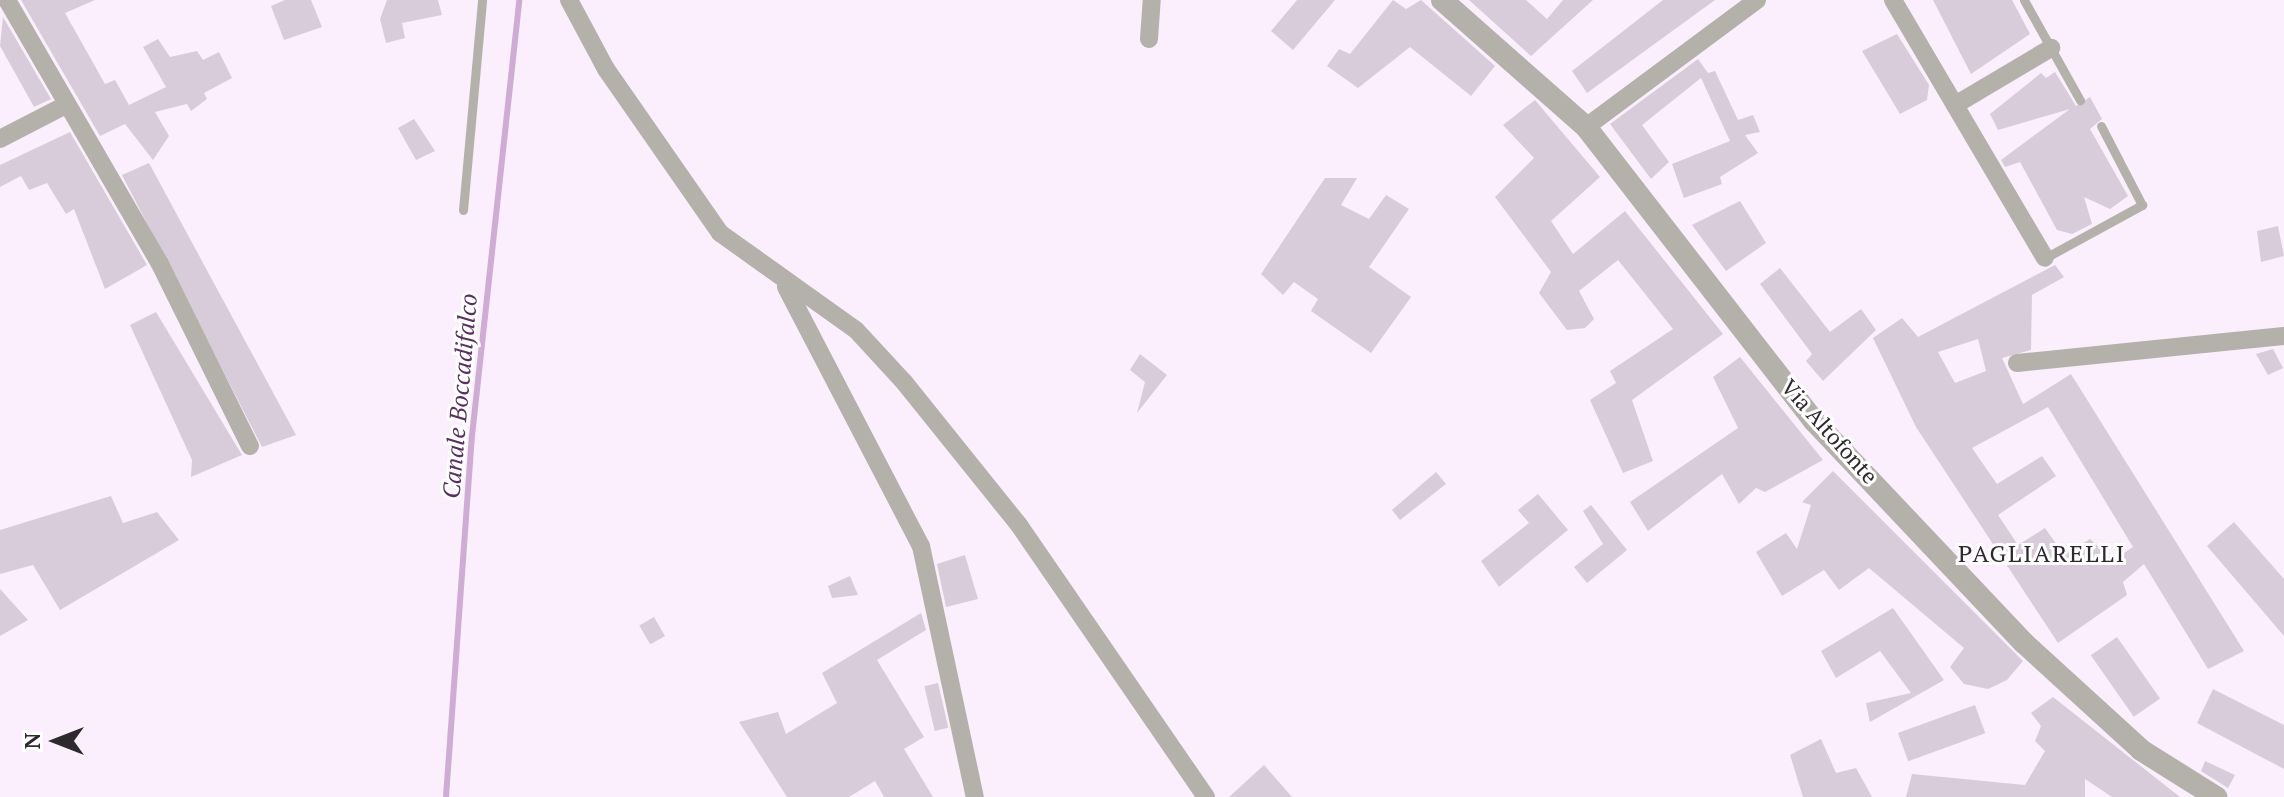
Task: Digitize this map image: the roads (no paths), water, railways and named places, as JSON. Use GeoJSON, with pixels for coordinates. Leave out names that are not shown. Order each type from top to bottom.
{"type":"FeatureCollection","features":[{"type":"Feature","properties":{"kind":"street"},"geometry":{"type":"LineString","coordinates":[[7,0],[160,264],[250,446]]}},
{"type":"Feature","properties":{"kind":"street"},"geometry":{"type":"LineString","coordinates":[[569,0],[677,179],[739,253],[856,330],[966,456],[1206,797]]}},
{"type":"Feature","properties":{"kind":"street"},"geometry":{"type":"LineString","coordinates":[[1149,39],[1152,0]]}},
{"type":"Feature","properties":{"kind":"street","name":"Via Altofonte"},"geometry":{"type":"LineString","coordinates":[[1442,0],[1586,127],[1814,421],[2097,714],[2216,797]]}},
{"type":"Feature","properties":{"kind":"street"},"geometry":{"type":"LineString","coordinates":[[1586,127],[1757,0]]}},
{"type":"Feature","properties":{"kind":"street"},"geometry":{"type":"LineString","coordinates":[[1893,0],[2045,258]]}},
{"type":"Feature","properties":{"kind":"street"},"geometry":{"type":"LineString","coordinates":[[1955,105],[2051,48]]}},
{"type":"Feature","properties":{"kind":"street"},"geometry":{"type":"LineString","coordinates":[[0,139],[66,105]]}},
{"type":"Feature","properties":{"kind":"street"},"geometry":{"type":"LineString","coordinates":[[785,285],[921,546],[975,797]]}},
{"type":"Feature","properties":{"kind":"street"},"geometry":{"type":"LineString","coordinates":[[2017,363],[2284,336]]}},
{"type":"Feature","properties":{"kind":"lane"},"geometry":{"type":"LineString","coordinates":[[463,210],[482,0]]}},
{"type":"Feature","properties":{"kind":"lane"},"geometry":{"type":"LineString","coordinates":[[2024,0],[2080,100]]}},
{"type":"Feature","properties":{"kind":"lane"},"geometry":{"type":"LineString","coordinates":[[2045,258],[2142,205],[2101,126]]}},
{"type":"Feature","properties":{"kind":"waterway","name":"Canale Boccadifalco"},"geometry":{"type":"LineString","coordinates":[[446,797],[472,436],[519,0]]}},
{"type":"Feature","properties":{"kind":"district","name":"PAGLIARELLI"},"geometry":{"type":"Point","coordinates":[2042,554]}}]}
